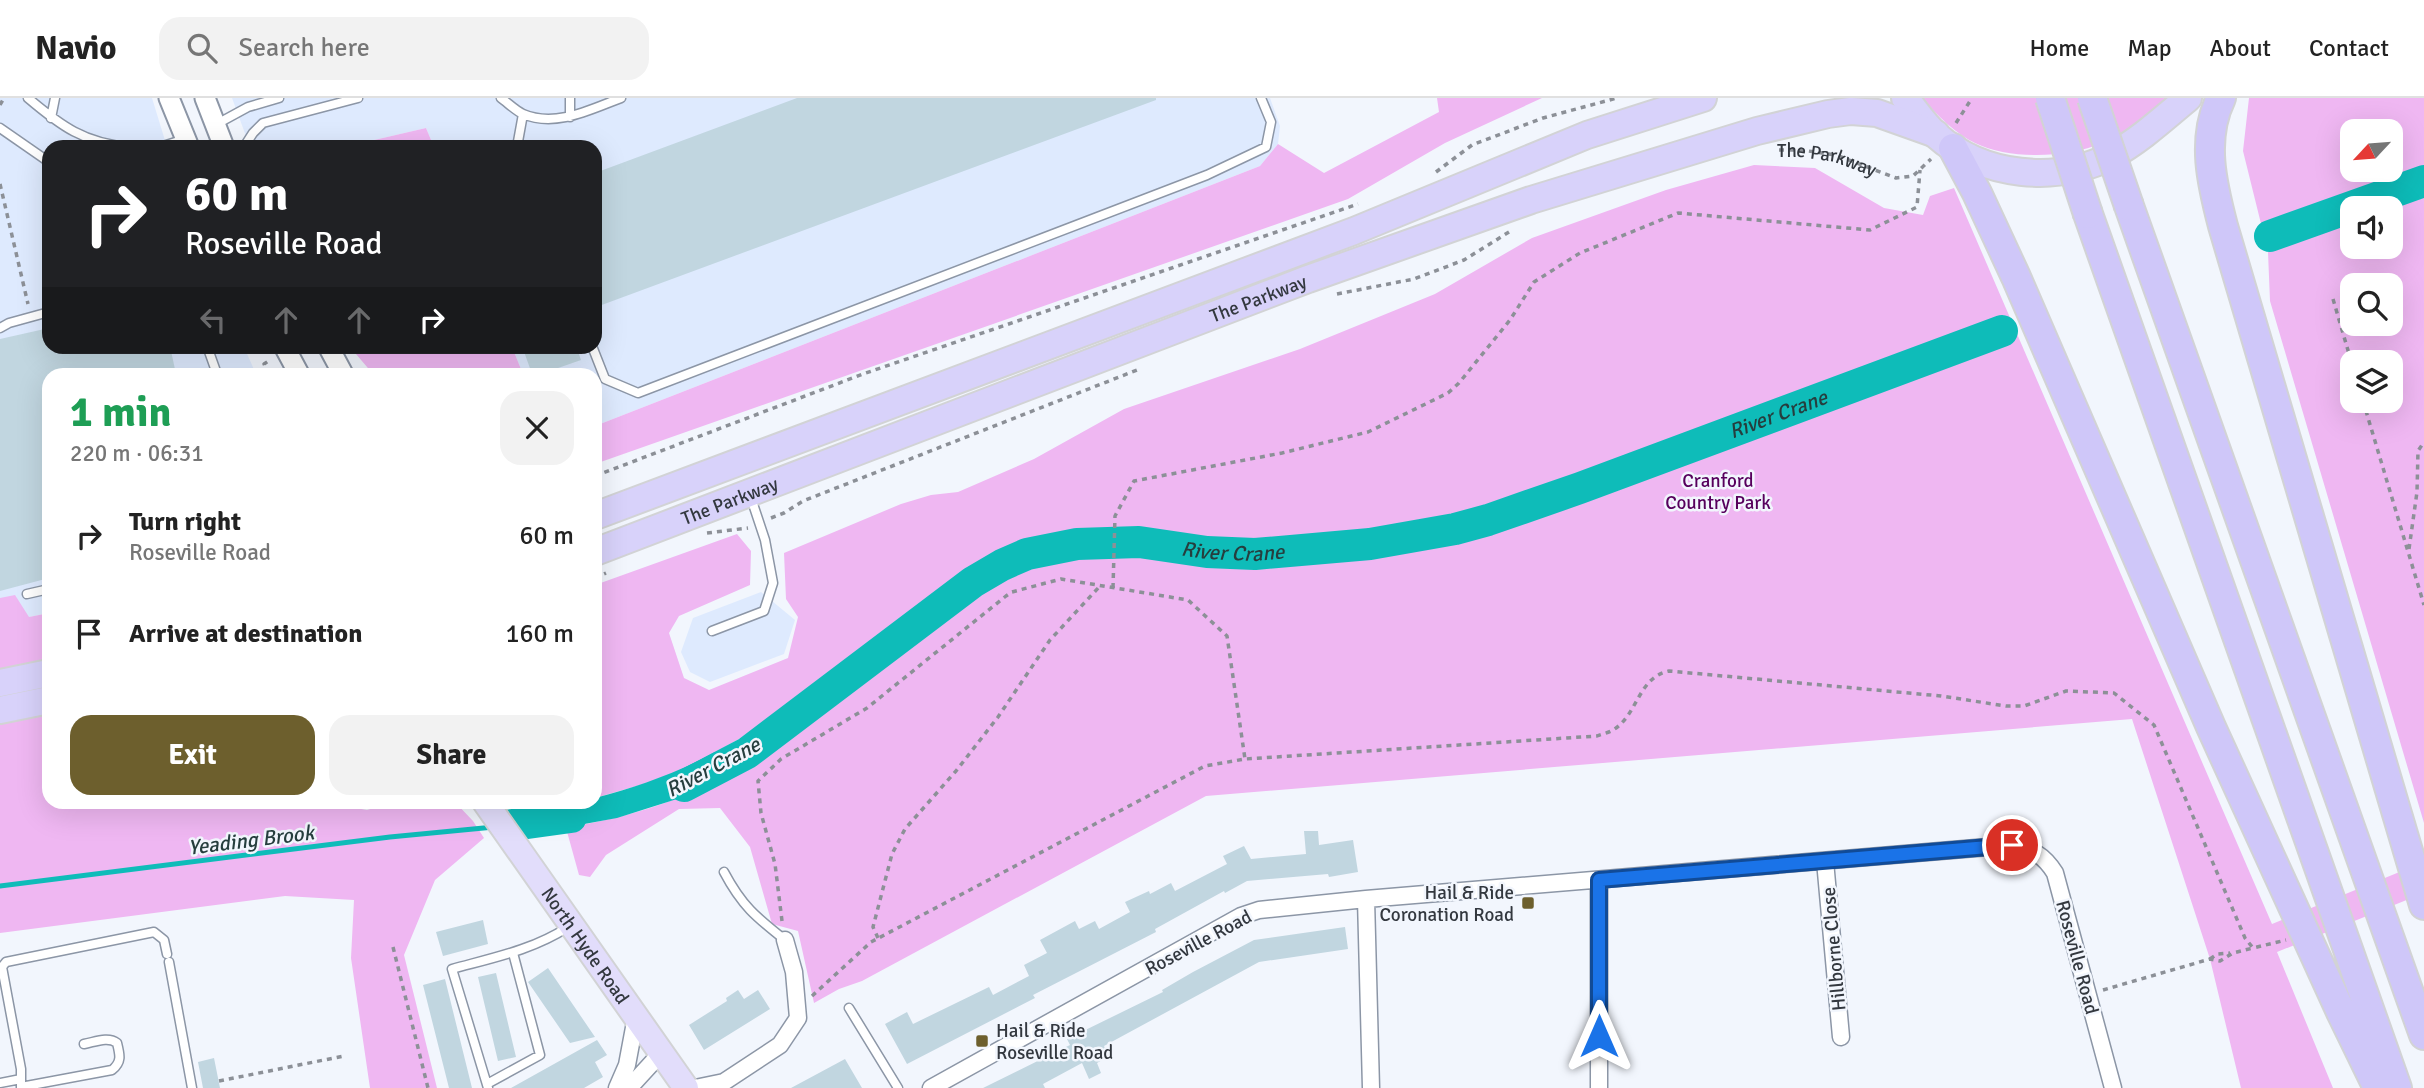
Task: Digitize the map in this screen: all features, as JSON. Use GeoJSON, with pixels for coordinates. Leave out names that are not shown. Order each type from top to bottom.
{"type":"FeatureCollection","features":[{"type":"Feature","properties":{"kind":"highway","name":"The Parkway"},"geometry":{"type":"LineString","coordinates":[[602,513],[1354,231],[1587,135],[1703,98]]}},
{"type":"Feature","properties":{"kind":"highway"},"geometry":{"type":"LineString","coordinates":[[1905,98],[1944,142],[2016,277],[2211,727],[2378,1088]]}},
{"type":"Feature","properties":{"kind":"highway"},"geometry":{"type":"LineString","coordinates":[[2050,98],[2088,214],[2397,1088]]}},
{"type":"Feature","properties":{"kind":"highway"},"geometry":{"type":"LineString","coordinates":[[2092,98],[2424,1035]]}},
{"type":"Feature","properties":{"kind":"highway","name":"The Parkway"},"geometry":{"type":"LineString","coordinates":[[602,549],[1367,257],[1531,200],[1744,135],[1828,114],[1851,111],[1877,113],[1944,142],[1975,160],[2000,168],[2043,175],[2082,168],[2112,155],[2143,135],[2188,98]]}},
{"type":"Feature","properties":{"kind":"highway"},"geometry":{"type":"LineString","coordinates":[[2221,98],[2216,107],[2209,157],[2223,226],[2424,905]]}},
{"type":"Feature","properties":{"kind":"highway"},"geometry":{"type":"LineString","coordinates":[[0,683],[42,674]]}},
{"type":"Feature","properties":{"kind":"highway"},"geometry":{"type":"LineString","coordinates":[[0,710],[42,701]]}},
{"type":"Feature","properties":{"kind":"main road","name":"North Hyde Road"},"geometry":{"type":"LineString","coordinates":[[496,819],[686,1088]]}},
{"type":"Feature","properties":{"kind":"street"},"geometry":{"type":"LineString","coordinates":[[169,98],[186,140]]}},
{"type":"Feature","properties":{"kind":"street"},"geometry":{"type":"LineString","coordinates":[[205,98],[221,140]]}},
{"type":"Feature","properties":{"kind":"street"},"geometry":{"type":"LineString","coordinates":[[192,140],[215,125]]}},
{"type":"Feature","properties":{"kind":"street","name":"Roseville Road"},"geometry":{"type":"LineString","coordinates":[[931,1088],[1241,916],[1259,910],[2012,845],[2030,849],[2046,859],[2055,873],[2113,1088]]}},
{"type":"Feature","properties":{"kind":"street","name":"Hillborne Close"},"geometry":{"type":"LineString","coordinates":[[1825,861],[1841,1037]]}},
{"type":"Feature","properties":{"kind":"street"},"geometry":{"type":"LineString","coordinates":[[1599,880],[1600,1088]]}},
{"type":"Feature","properties":{"kind":"street"},"geometry":{"type":"LineString","coordinates":[[1366,899],[1371,1088]]}},
{"type":"Feature","properties":{"kind":"street"},"geometry":{"type":"LineString","coordinates":[[695,1088],[724,1082],[780,1045],[798,1018],[794,972],[785,940]]}},
{"type":"Feature","properties":{"kind":"street"},"geometry":{"type":"LineString","coordinates":[[617,1088],[627,1065],[636,1017]]}},
{"type":"Feature","properties":{"kind":"street"},"geometry":{"type":"LineString","coordinates":[[629,1088],[662,1052]]}},
{"type":"Feature","properties":{"kind":"lane"},"geometry":{"type":"LineString","coordinates":[[28,98],[68,130],[88,140]]}},
{"type":"Feature","properties":{"kind":"lane"},"geometry":{"type":"LineString","coordinates":[[51,118],[55,98]]}},
{"type":"Feature","properties":{"kind":"lane"},"geometry":{"type":"LineString","coordinates":[[215,125],[248,107],[279,98]]}},
{"type":"Feature","properties":{"kind":"lane"},"geometry":{"type":"LineString","coordinates":[[248,140],[263,123],[333,101],[358,98]]}},
{"type":"Feature","properties":{"kind":"lane"},"geometry":{"type":"LineString","coordinates":[[501,98],[523,114],[542,118],[570,117],[621,98]]}},
{"type":"Feature","properties":{"kind":"lane"},"geometry":{"type":"LineString","coordinates":[[570,98],[570,117]]}},
{"type":"Feature","properties":{"kind":"lane"},"geometry":{"type":"LineString","coordinates":[[602,371],[605,379],[638,393],[1207,175],[1266,147],[1270,122],[1261,98]]}},
{"type":"Feature","properties":{"kind":"lane"},"geometry":{"type":"LineString","coordinates":[[518,140],[523,114]]}},
{"type":"Feature","properties":{"kind":"lane"},"geometry":{"type":"LineString","coordinates":[[0,128],[42,157]]}},
{"type":"Feature","properties":{"kind":"lane"},"geometry":{"type":"LineString","coordinates":[[0,328],[42,314]]}},
{"type":"Feature","properties":{"kind":"lane"},"geometry":{"type":"LineString","coordinates":[[712,631],[764,611],[773,583],[765,540],[749,493]]}},
{"type":"Feature","properties":{"kind":"lane"},"geometry":{"type":"LineString","coordinates":[[27,594],[42,591]]}},
{"type":"Feature","properties":{"kind":"lane"},"geometry":{"type":"LineString","coordinates":[[724,872],[749,910],[785,940]]}},
{"type":"Feature","properties":{"kind":"lane"},"geometry":{"type":"LineString","coordinates":[[513,953],[540,1055],[487,1086],[452,969],[513,953],[550,939],[570,925]]}},
{"type":"Feature","properties":{"kind":"lane"},"geometry":{"type":"LineString","coordinates":[[21,1085],[21,1069],[2,967],[6,962],[154,932],[164,940],[192,1088]]}},
{"type":"Feature","properties":{"kind":"lane"},"geometry":{"type":"LineString","coordinates":[[849,1008],[898,1088]]}},
{"type":"Feature","properties":{"kind":"lane"},"geometry":{"type":"LineString","coordinates":[[0,1083],[21,1085],[112,1070],[117,1066],[120,1059],[114,1040],[84,1044]]}},
{"type":"Feature","properties":{"kind":"path"},"geometry":{"type":"LineString","coordinates":[[0,105],[4,98]]}},
{"type":"Feature","properties":{"kind":"path"},"geometry":{"type":"LineString","coordinates":[[1431,175],[1477,144],[1543,118],[1617,98]]}},
{"type":"Feature","properties":{"kind":"path"},"geometry":{"type":"LineString","coordinates":[[1113,588],[1115,516],[1134,481],[1283,453],[1368,432],[1448,393],[1510,320],[1534,282],[1580,253],[1678,213],[1870,230],[1917,208],[1920,170],[1944,142],[1972,98]]}},
{"type":"Feature","properties":{"kind":"path","name":"The Parkway"},"geometry":{"type":"LineString","coordinates":[[1775,150],[1801,150],[1836,155],[1896,178],[1905,178],[1920,170]]}},
{"type":"Feature","properties":{"kind":"path"},"geometry":{"type":"LineString","coordinates":[[0,184],[31,317]]}},
{"type":"Feature","properties":{"kind":"path"},"geometry":{"type":"LineString","coordinates":[[602,473],[863,374],[1365,202]]}},
{"type":"Feature","properties":{"kind":"path","name":"The Parkway"},"geometry":{"type":"LineString","coordinates":[[1330,295],[1394,284],[1444,268],[1464,260],[1512,230]]}},
{"type":"Feature","properties":{"kind":"path"},"geometry":{"type":"LineString","coordinates":[[2333,299],[2348,350]]}},
{"type":"Feature","properties":{"kind":"path"},"geometry":{"type":"LineString","coordinates":[[266,368],[264,364],[269,361]]}},
{"type":"Feature","properties":{"kind":"path","name":"The Parkway"},"geometry":{"type":"LineString","coordinates":[[773,517],[803,501],[1137,370]]}},
{"type":"Feature","properties":{"kind":"path"},"geometry":{"type":"LineString","coordinates":[[2367,413],[2424,605]]}},
{"type":"Feature","properties":{"kind":"path"},"geometry":{"type":"LineString","coordinates":[[2408,552],[2417,492],[2417,451],[2424,442]]}},
{"type":"Feature","properties":{"kind":"path"},"geometry":{"type":"LineString","coordinates":[[785,940],[775,864],[761,813],[758,781],[782,759],[867,708],[1012,593],[1060,579],[1188,600],[1227,636],[1245,759]]}},
{"type":"Feature","properties":{"kind":"path"},"geometry":{"type":"LineString","coordinates":[[878,939],[873,927],[892,854],[905,829],[956,771],[998,717],[1050,640],[1100,586]]}},
{"type":"Feature","properties":{"kind":"path"},"geometry":{"type":"LineString","coordinates":[[823,986],[848,961],[878,939],[1205,766],[1245,759],[1597,736],[1613,730],[1626,718],[1650,678],[1669,671],[1941,696],[2006,706],[2024,706],[2066,691],[2114,693],[2154,725],[2245,938],[2253,948]]}},
{"type":"Feature","properties":{"kind":"path"},"geometry":{"type":"LineString","coordinates":[[2088,994],[2210,960],[2220,961],[2233,953],[2288,940]]}},
{"type":"Feature","properties":{"kind":"path"},"geometry":{"type":"LineString","coordinates":[[393,947],[428,1088]]}},
{"type":"Feature","properties":{"kind":"path"},"geometry":{"type":"LineString","coordinates":[[219,1081],[344,1056]]}},
{"type":"Feature","properties":{"kind":"shaded area"},"geometry":{"type":"Polygon","coordinates":[[[0,98],[152,98],[165,140],[42,140],[42,354],[247,354],[253,368],[42,368],[42,614],[0,623],[0,98]]]}},
{"type":"Feature","properties":{"kind":"shaded area"},"geometry":{"type":"Polygon","coordinates":[[[232,98],[1270,98],[1280,126],[1278,144],[1260,166],[602,423],[602,368],[521,368],[515,354],[602,354],[602,140],[431,140],[426,128],[374,140],[247,140],[232,98]]]}},
{"type":"Feature","properties":{"kind":"shaded area"},"geometry":{"type":"Polygon","coordinates":[[[761,592],[795,620],[784,654],[710,682],[690,672],[681,652],[693,618],[761,592]]]}},
{"type":"Feature","properties":{"kind":"green space"},"geometry":{"type":"Polygon","coordinates":[[[1437,98],[1542,98],[1445,143],[1348,199],[602,462],[602,423],[1260,166],[1278,144],[1324,173],[1439,112],[1437,98]]]}},
{"type":"Feature","properties":{"kind":"green space"},"geometry":{"type":"Polygon","coordinates":[[[1923,98],[2168,98],[2129,129],[2102,143],[2072,152],[2038,155],[2005,152],[1975,143],[1947,124],[1923,98]]]}},
{"type":"Feature","properties":{"kind":"green space"},"geometry":{"type":"Polygon","coordinates":[[[2249,98],[2424,98],[2424,823],[2270,301],[2268,252],[2243,151],[2249,98]]]}},
{"type":"Feature","properties":{"kind":"green space"},"geometry":{"type":"Polygon","coordinates":[[[426,128],[431,140],[374,140],[426,128]]]}},
{"type":"Feature","properties":{"kind":"green space","name":"Cranford Country Park"},"geometry":{"type":"Polygon","coordinates":[[[1754,165],[1815,168],[1884,208],[1923,215],[1930,196],[1954,188],[2272,924],[2424,862],[2424,893],[2277,952],[2333,1088],[2241,1088],[2210,959],[2132,719],[1206,796],[862,981],[839,989],[814,1003],[798,931],[772,924],[750,847],[720,808],[679,809],[606,855],[590,877],[579,875],[566,828],[648,808],[708,784],[760,752],[1001,572],[1065,557],[1131,551],[1130,531],[1104,528],[1024,544],[972,568],[748,734],[685,769],[602,796],[602,582],[737,534],[751,551],[750,585],[679,616],[669,633],[684,678],[709,690],[788,658],[798,617],[786,599],[784,553],[901,504],[931,495],[958,492],[1034,459],[1124,409],[1300,349],[1435,294],[1532,238],[1666,190],[1754,165]]]}},
{"type":"Feature","properties":{"kind":"green space"},"geometry":{"type":"Polygon","coordinates":[[[356,354],[515,354],[521,368],[368,368],[356,354]]]}},
{"type":"Feature","properties":{"kind":"green space"},"geometry":{"type":"Polygon","coordinates":[[[15,595],[29,617],[42,614],[42,809],[462,809],[473,821],[484,838],[435,880],[404,955],[437,1088],[370,1088],[351,958],[354,900],[285,896],[0,933],[0,598],[15,595]]]}},
{"type":"Feature","properties":{"kind":"green space"},"geometry":{"type":"Polygon","coordinates":[[[528,809],[552,809],[544,811],[528,809]]]}},
{"type":"Feature","properties":{"kind":"water"},"geometry":{"type":"Polygon","coordinates":[[[715,752],[727,773],[677,799],[617,818],[535,833],[522,816],[552,809],[602,809],[602,796],[656,779],[715,752]]]}},
{"type":"Feature","properties":{"kind":"building"},"geometry":{"type":"Polygon","coordinates":[[[797,98],[1156,98],[602,305],[602,170],[797,98]]]}},
{"type":"Feature","properties":{"kind":"building"},"geometry":{"type":"Polygon","coordinates":[[[42,330],[42,354],[172,354],[175,368],[42,368],[42,580],[0,591],[0,339],[42,330]]]}},
{"type":"Feature","properties":{"kind":"building"},"geometry":{"type":"Polygon","coordinates":[[[525,354],[579,354],[581,360],[558,368],[530,368],[525,354]]]}},
{"type":"Feature","properties":{"kind":"building"},"geometry":{"type":"Polygon","coordinates":[[[1304,831],[1318,831],[1319,845],[1353,840],[1358,872],[1329,877],[1328,874],[1247,881],[1155,929],[1156,932],[1033,995],[1035,998],[907,1064],[885,1024],[907,1012],[913,1024],[989,987],[993,995],[1029,976],[1024,965],[1047,953],[1040,940],[1075,921],[1079,929],[1095,921],[1099,929],[1130,912],[1125,902],[1149,891],[1150,894],[1171,883],[1175,891],[1227,864],[1223,856],[1244,846],[1251,859],[1306,854],[1304,831]]]}},
{"type":"Feature","properties":{"kind":"building"},"geometry":{"type":"Polygon","coordinates":[[[483,920],[488,944],[443,956],[436,932],[483,920]]]}},
{"type":"Feature","properties":{"kind":"building"},"geometry":{"type":"Polygon","coordinates":[[[1345,927],[1348,949],[1259,962],[1104,1046],[1109,1056],[1097,1063],[1101,1073],[1089,1079],[1082,1063],[1043,1084],[1045,1088],[983,1088],[1070,1045],[1067,1039],[1163,992],[1162,990],[1193,972],[1254,940],[1345,927]]]}},
{"type":"Feature","properties":{"kind":"building"},"geometry":{"type":"Polygon","coordinates":[[[548,968],[595,1037],[570,1043],[528,982],[548,968]]]}},
{"type":"Feature","properties":{"kind":"building"},"geometry":{"type":"Polygon","coordinates":[[[496,973],[516,1057],[498,1061],[478,977],[496,973]]]}},
{"type":"Feature","properties":{"kind":"building"},"geometry":{"type":"Polygon","coordinates":[[[445,979],[472,1088],[449,1088],[423,985],[445,979]]]}},
{"type":"Feature","properties":{"kind":"building"},"geometry":{"type":"Polygon","coordinates":[[[738,990],[744,999],[758,990],[770,1009],[704,1050],[689,1025],[727,1001],[726,998],[738,990]]]}},
{"type":"Feature","properties":{"kind":"building"},"geometry":{"type":"Polygon","coordinates":[[[597,1040],[607,1055],[595,1062],[603,1077],[584,1088],[511,1088],[597,1040]]]}},
{"type":"Feature","properties":{"kind":"building"},"geometry":{"type":"Polygon","coordinates":[[[214,1058],[220,1088],[203,1088],[198,1062],[214,1058]]]}},
{"type":"Feature","properties":{"kind":"building"},"geometry":{"type":"Polygon","coordinates":[[[845,1059],[862,1088],[791,1088],[845,1059]]]}},
{"type":"Feature","properties":{"kind":"waterway","name":"River Crane"},"geometry":{"type":"LineString","coordinates":[[2270,236],[2424,181]]}},
{"type":"Feature","properties":{"kind":"waterway","name":"River Crane"},"geometry":{"type":"LineString","coordinates":[[684,786],[747,753],[973,582],[1027,554],[1077,544],[1139,542],[1207,552],[1255,554],[1370,544],[1455,529],[1580,488],[2002,331]]}},
{"type":"Feature","properties":{"kind":"waterway","name":"River Crane"},"geometry":{"type":"LineString","coordinates":[[506,826],[571,817]]}},
{"type":"Feature","properties":{"kind":"waterway","name":"Yeading Brook"},"geometry":{"type":"LineString","coordinates":[[0,886],[390,837],[494,827]]}},
{"type":"Feature","properties":{"kind":"place","name":"Hail & Ride Coronation Road"},"geometry":{"type":"Point","coordinates":[1528,903]}},
{"type":"Feature","properties":{"kind":"place","name":"Hail & Ride Roseville Road"},"geometry":{"type":"Point","coordinates":[982,1041]}},
{"type":"Feature","properties":{"kind":"route"},"geometry":{"type":"LineString","coordinates":[[1599,1036],[1599,880],[2012,845]]}}]}
